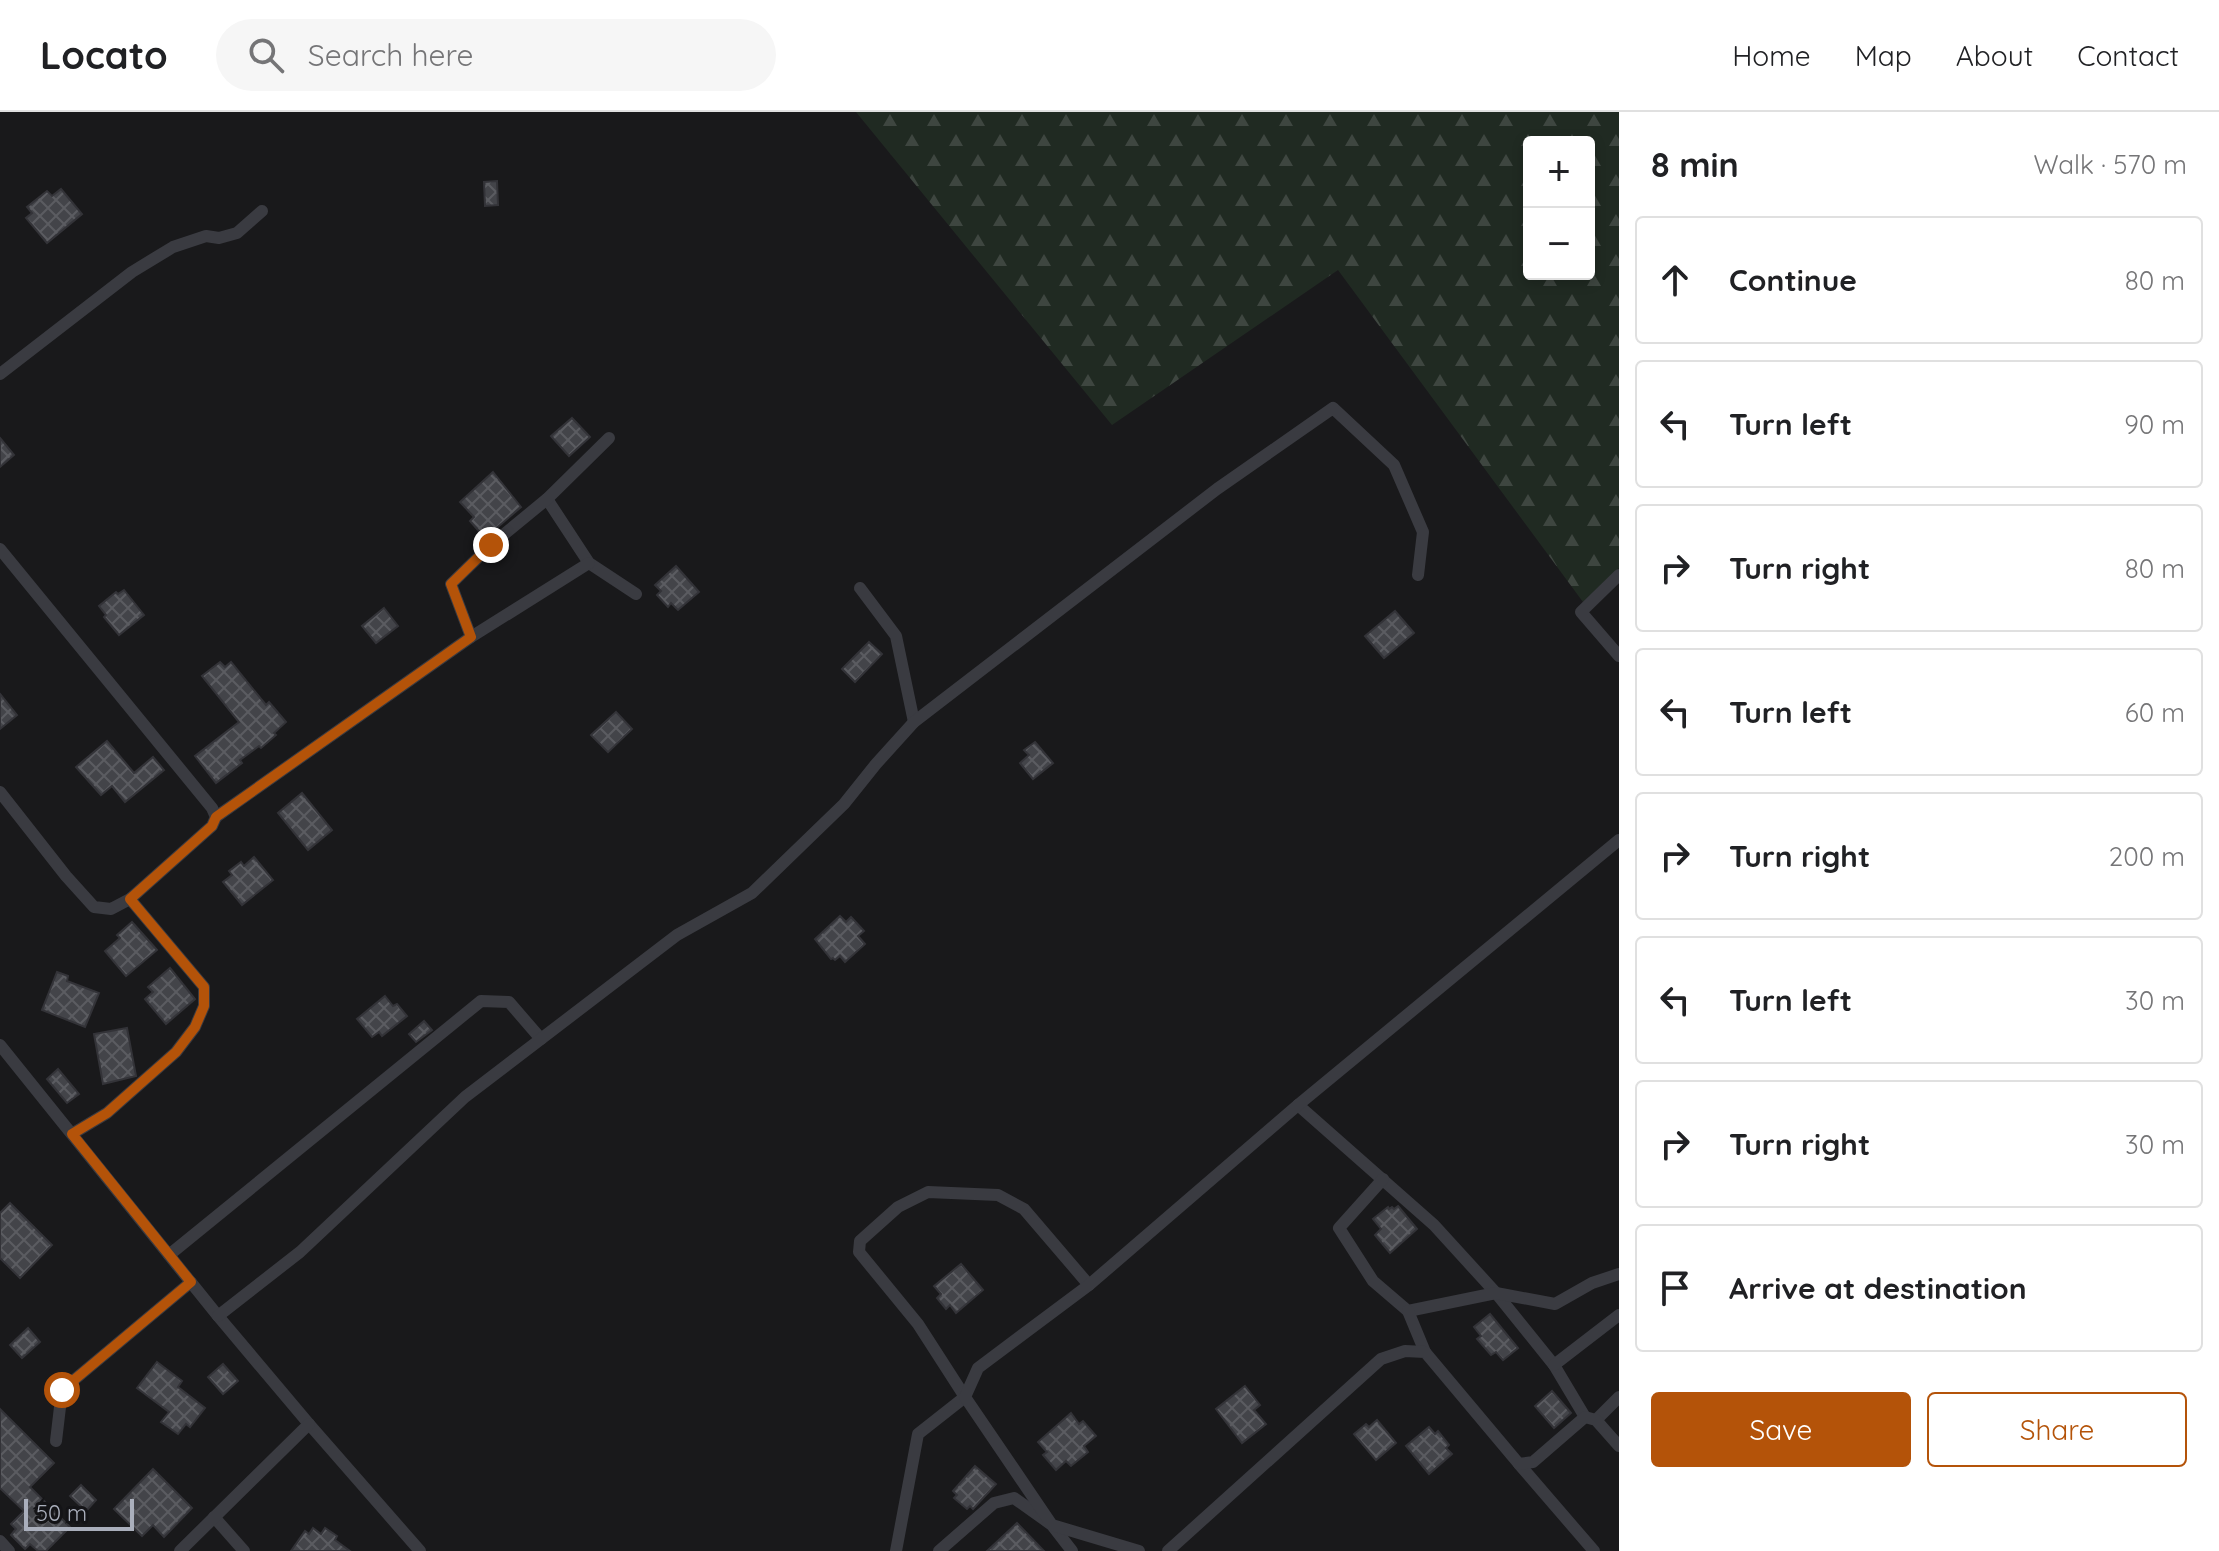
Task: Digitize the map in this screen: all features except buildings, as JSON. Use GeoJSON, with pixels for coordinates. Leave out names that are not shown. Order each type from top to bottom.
{"type":"FeatureCollection","features":[{"type":"Feature","properties":{"kind":"street"},"geometry":{"type":"LineString","coordinates":[[0,374],[132,272],[173,247],[206,236],[219,238],[237,233],[262,211]]}},
{"type":"Feature","properties":{"kind":"street"},"geometry":{"type":"LineString","coordinates":[[218,1316],[300,1252],[465,1097],[677,935],[752,893],[844,804],[914,722],[1217,489],[1333,408],[1394,465],[1423,532],[1418,575]]}},
{"type":"Feature","properties":{"kind":"street"},"geometry":{"type":"LineString","coordinates":[[471,637],[451,584],[491,545],[547,499],[609,438]]}},
{"type":"Feature","properties":{"kind":"street"},"geometry":{"type":"LineString","coordinates":[[547,499],[589,563],[636,594]]}},
{"type":"Feature","properties":{"kind":"street"},"geometry":{"type":"LineString","coordinates":[[0,549],[212,808],[216,817]]}},
{"type":"Feature","properties":{"kind":"street"},"geometry":{"type":"LineString","coordinates":[[0,792],[94,907],[111,909],[130,899],[212,826],[216,817],[471,637],[589,563]]}},
{"type":"Feature","properties":{"kind":"street"},"geometry":{"type":"LineString","coordinates":[[1619,575],[1581,612],[1619,656]]}},
{"type":"Feature","properties":{"kind":"street"},"geometry":{"type":"LineString","coordinates":[[860,588],[896,636],[914,722]]}},
{"type":"Feature","properties":{"kind":"street"},"geometry":{"type":"LineString","coordinates":[[896,1551],[918,1434],[965,1397],[978,1368],[1089,1285],[1298,1105],[1619,840]]}},
{"type":"Feature","properties":{"kind":"street"},"geometry":{"type":"LineString","coordinates":[[72,1134],[107,1113],[176,1052],[195,1027],[204,1006],[204,987],[130,899]]}},
{"type":"Feature","properties":{"kind":"street"},"geometry":{"type":"LineString","coordinates":[[169,1255],[481,1001],[509,1002],[541,1039]]}},
{"type":"Feature","properties":{"kind":"street"},"geometry":{"type":"LineString","coordinates":[[0,1045],[218,1316],[413,1548]]}},
{"type":"Feature","properties":{"kind":"street"},"geometry":{"type":"LineString","coordinates":[[1298,1105],[1434,1225],[1496,1293],[1554,1365],[1591,1418],[1619,1446]]}},
{"type":"Feature","properties":{"kind":"street"},"geometry":{"type":"LineString","coordinates":[[1383,1179],[1339,1228],[1373,1281],[1408,1311],[1425,1352],[1594,1551]]}},
{"type":"Feature","properties":{"kind":"street"},"geometry":{"type":"LineString","coordinates":[[1072,1551],[918,1324],[859,1252],[860,1241],[898,1207],[928,1192],[998,1195],[1024,1209],[1089,1285]]}},
{"type":"Feature","properties":{"kind":"street"},"geometry":{"type":"LineString","coordinates":[[1408,1311],[1496,1293],[1555,1304],[1592,1283],[1619,1274]]}},
{"type":"Feature","properties":{"kind":"street"},"geometry":{"type":"LineString","coordinates":[[56,1441],[62,1390],[191,1282]]}},
{"type":"Feature","properties":{"kind":"street"},"geometry":{"type":"LineString","coordinates":[[1554,1365],[1619,1315]]}},
{"type":"Feature","properties":{"kind":"street"},"geometry":{"type":"LineString","coordinates":[[1168,1551],[1381,1359],[1405,1351],[1425,1352]]}},
{"type":"Feature","properties":{"kind":"street"},"geometry":{"type":"LineString","coordinates":[[1519,1464],[1533,1462],[1619,1397]]}},
{"type":"Feature","properties":{"kind":"street"},"geometry":{"type":"LineString","coordinates":[[180,1551],[309,1424]]}},
{"type":"Feature","properties":{"kind":"street"},"geometry":{"type":"LineString","coordinates":[[939,1551],[994,1503],[1014,1498],[1052,1525],[1139,1551]]}},
{"type":"Feature","properties":{"kind":"street"},"geometry":{"type":"LineString","coordinates":[[214,1517],[244,1551]]}},
{"type":"Feature","properties":{"kind":"street"},"geometry":{"type":"LineString","coordinates":[[0,1541],[9,1551]]}},
{"type":"Feature","properties":{"kind":"green space"},"geometry":{"type":"Polygon","coordinates":[[[856,112],[1619,112],[1619,568],[1583,602],[1338,270],[1112,425],[856,112]]]}},
{"type":"Feature","properties":{"kind":"route"},"geometry":{"type":"LineString","coordinates":[[62,1390],[191,1282],[72,1134],[107,1113],[176,1052],[195,1027],[204,1006],[204,987],[130,899],[212,826],[216,817],[471,637],[451,584],[491,545]]}}]}
